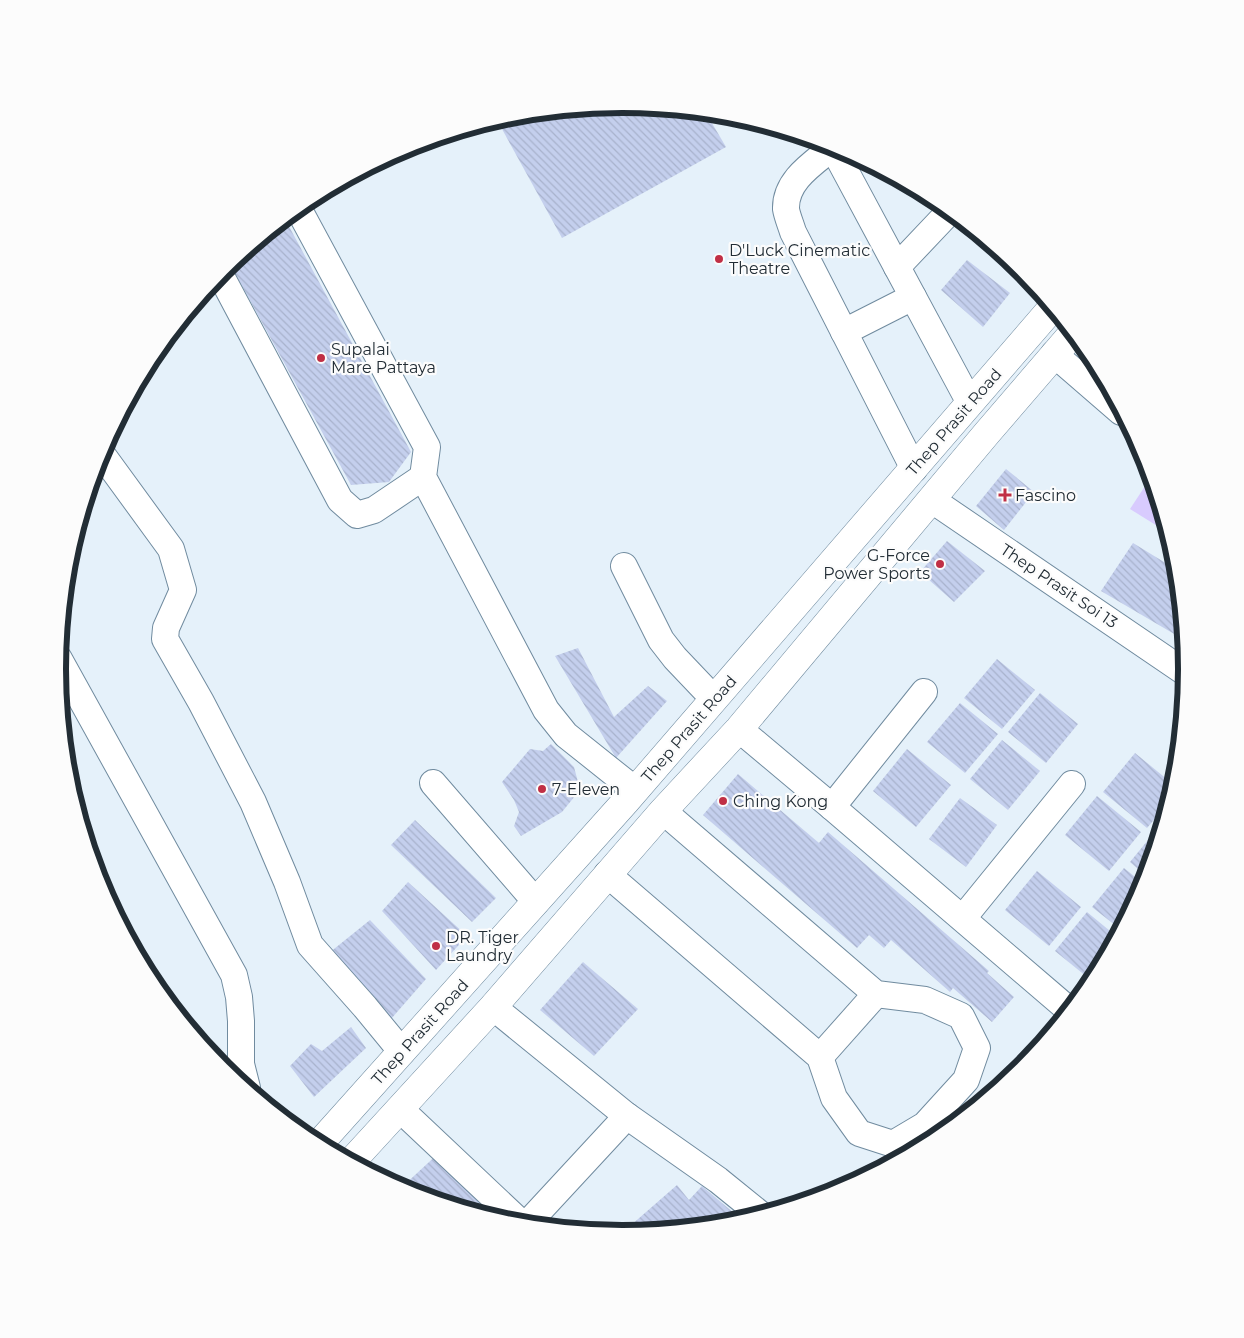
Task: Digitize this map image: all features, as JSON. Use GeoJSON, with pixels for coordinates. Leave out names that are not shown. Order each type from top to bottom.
{"type":"FeatureCollection","features":[{"type":"Feature","properties":{"kind":"main road","name":"Thep Prasit Road"},"geometry":{"type":"LineString","coordinates":[[324,1138],[635,790],[1048,313]]}},
{"type":"Feature","properties":{"kind":"main road","name":"Thep Prasit Road"},"geometry":{"type":"LineString","coordinates":[[357,1157],[493,1007],[663,811],[739,729],[1068,338]]}},
{"type":"Feature","properties":{"kind":"street"},"geometry":{"type":"LineString","coordinates":[[825,152],[800,174],[789,191],[786,209],[793,232],[914,469]]}},
{"type":"Feature","properties":{"kind":"street"},"geometry":{"type":"LineString","coordinates":[[838,157],[970,403]]}},
{"type":"Feature","properties":{"kind":"street"},"geometry":{"type":"LineString","coordinates":[[302,215],[427,447],[424,477],[546,710],[566,735],[635,790]]}},
{"type":"Feature","properties":{"kind":"street"},"geometry":{"type":"LineString","coordinates":[[897,267],[945,217]]}},
{"type":"Feature","properties":{"kind":"street"},"geometry":{"type":"LineString","coordinates":[[224,281],[340,500],[357,515],[374,510],[424,477]]}},
{"type":"Feature","properties":{"kind":"street"},"geometry":{"type":"LineString","coordinates":[[844,332],[913,297]]}},
{"type":"Feature","properties":{"kind":"street"},"geometry":{"type":"LineString","coordinates":[[1054,354],[1108,400]]}},
{"type":"Feature","properties":{"kind":"street"},"geometry":{"type":"LineString","coordinates":[[107,462],[171,549],[183,590],[166,628],[166,639],[253,802],[287,882],[310,945],[402,1052]]}},
{"type":"Feature","properties":{"kind":"street","name":"Thep Prasit Soi 13"},"geometry":{"type":"LineString","coordinates":[[932,500],[1178,668]]}},
{"type":"Feature","properties":{"kind":"street"},"geometry":{"type":"LineString","coordinates":[[624,566],[661,640],[675,658],[714,699]]}},
{"type":"Feature","properties":{"kind":"street"},"geometry":{"type":"LineString","coordinates":[[66,673],[234,975],[239,997],[241,1064],[244,1076]]}},
{"type":"Feature","properties":{"kind":"street"},"geometry":{"type":"LineString","coordinates":[[832,807],[924,692]]}},
{"type":"Feature","properties":{"kind":"street"},"geometry":{"type":"LineString","coordinates":[[739,729],[1064,1006]]}},
{"type":"Feature","properties":{"kind":"street"},"geometry":{"type":"LineString","coordinates":[[434,783],[536,902]]}},
{"type":"Feature","properties":{"kind":"street"},"geometry":{"type":"LineString","coordinates":[[963,918],[1072,784]]}},
{"type":"Feature","properties":{"kind":"street"},"geometry":{"type":"LineString","coordinates":[[607,874],[820,1057],[834,1098],[859,1133],[893,1144],[925,1125],[966,1080],[977,1048],[961,1016],[925,1000],[876,994],[663,811]]}},
{"type":"Feature","properties":{"kind":"street"},"geometry":{"type":"LineString","coordinates":[[820,1057],[876,994]]}},
{"type":"Feature","properties":{"kind":"street"},"geometry":{"type":"LineString","coordinates":[[493,1007],[627,1116],[718,1180],[754,1209]]}},
{"type":"Feature","properties":{"kind":"street"},"geometry":{"type":"LineString","coordinates":[[400,1109],[511,1213]]}},
{"type":"Feature","properties":{"kind":"street"},"geometry":{"type":"LineString","coordinates":[[533,1217],[627,1116]]}},
{"type":"Feature","properties":{"kind":"shaded area"},"geometry":{"type":"Polygon","coordinates":[[[1146,485],[1160,527],[1130,509],[1146,485]]]}},
{"type":"Feature","properties":{"kind":"building"},"geometry":{"type":"Polygon","coordinates":[[[586,114],[658,114],[711,121],[726,147],[562,238],[501,127],[549,118],[586,114]]]}},
{"type":"Feature","properties":{"kind":"building","name":"Supalai Mare Pattaya"},"geometry":{"type":"Polygon","coordinates":[[[288,225],[411,452],[389,482],[351,485],[234,271],[288,225]]]}},
{"type":"Feature","properties":{"kind":"building"},"geometry":{"type":"Polygon","coordinates":[[[967,260],[1010,293],[983,327],[941,290],[967,260]]]}},
{"type":"Feature","properties":{"kind":"building"},"geometry":{"type":"Polygon","coordinates":[[[1006,469],[1034,492],[1004,530],[976,506],[1006,469]]]}},
{"type":"Feature","properties":{"kind":"building"},"geometry":{"type":"Polygon","coordinates":[[[947,541],[985,571],[954,602],[920,572],[947,541]]]}},
{"type":"Feature","properties":{"kind":"building"},"geometry":{"type":"Polygon","coordinates":[[[1133,543],[1168,564],[1177,636],[1101,591],[1133,543]]]}},
{"type":"Feature","properties":{"kind":"building"},"geometry":{"type":"Polygon","coordinates":[[[578,648],[614,717],[648,686],[667,701],[616,758],[555,656],[578,648]]]}},
{"type":"Feature","properties":{"kind":"building"},"geometry":{"type":"Polygon","coordinates":[[[997,659],[1035,690],[1002,729],[964,698],[997,659]]]}},
{"type":"Feature","properties":{"kind":"building"},"geometry":{"type":"Polygon","coordinates":[[[1040,693],[1078,724],[1046,763],[1008,732],[1040,693]]]}},
{"type":"Feature","properties":{"kind":"building"},"geometry":{"type":"Polygon","coordinates":[[[960,703],[998,734],[965,773],[927,742],[960,703]]]}},
{"type":"Feature","properties":{"kind":"building"},"geometry":{"type":"Polygon","coordinates":[[[1002,740],[1040,771],[1008,810],[970,779],[1002,740]]]}},
{"type":"Feature","properties":{"kind":"building","name":"7-Eleven"},"geometry":{"type":"Polygon","coordinates":[[[551,744],[574,767],[578,782],[575,796],[562,812],[521,836],[514,826],[519,812],[514,800],[502,782],[530,749],[543,751],[551,744]]]}},
{"type":"Feature","properties":{"kind":"building"},"geometry":{"type":"Polygon","coordinates":[[[907,749],[951,785],[916,827],[873,791],[907,749]]]}},
{"type":"Feature","properties":{"kind":"building"},"geometry":{"type":"Polygon","coordinates":[[[1135,753],[1167,779],[1159,814],[1147,828],[1103,792],[1135,753]]]}},
{"type":"Feature","properties":{"kind":"building"},"geometry":{"type":"Polygon","coordinates":[[[738,774],[819,843],[828,832],[989,971],[987,973],[1014,997],[992,1022],[953,988],[950,992],[891,940],[884,948],[869,935],[857,948],[703,815],[738,774]]]}},
{"type":"Feature","properties":{"kind":"building"},"geometry":{"type":"Polygon","coordinates":[[[1097,796],[1141,832],[1109,871],[1065,835],[1097,796]]]}},
{"type":"Feature","properties":{"kind":"building"},"geometry":{"type":"Polygon","coordinates":[[[960,798],[997,825],[966,867],[929,839],[960,798]]]}},
{"type":"Feature","properties":{"kind":"building"},"geometry":{"type":"Polygon","coordinates":[[[415,820],[496,898],[472,922],[391,845],[415,820]]]}},
{"type":"Feature","properties":{"kind":"building"},"geometry":{"type":"Polygon","coordinates":[[[1152,835],[1139,870],[1130,862],[1152,835]]]}},
{"type":"Feature","properties":{"kind":"building"},"geometry":{"type":"Polygon","coordinates":[[[1124,868],[1137,878],[1115,925],[1092,907],[1124,868]]]}},
{"type":"Feature","properties":{"kind":"building"},"geometry":{"type":"Polygon","coordinates":[[[1037,871],[1081,907],[1049,946],[1005,910],[1037,871]]]}},
{"type":"Feature","properties":{"kind":"building"},"geometry":{"type":"Polygon","coordinates":[[[408,882],[467,936],[436,970],[382,911],[408,882]]]}},
{"type":"Feature","properties":{"kind":"building"},"geometry":{"type":"Polygon","coordinates":[[[1087,912],[1111,932],[1085,976],[1055,951],[1087,912]]]}},
{"type":"Feature","properties":{"kind":"building"},"geometry":{"type":"Polygon","coordinates":[[[370,920],[426,979],[391,1019],[329,953],[370,920]]]}},
{"type":"Feature","properties":{"kind":"building"},"geometry":{"type":"Polygon","coordinates":[[[583,962],[638,1009],[594,1056],[540,1010],[583,962]]]}},
{"type":"Feature","properties":{"kind":"building"},"geometry":{"type":"Polygon","coordinates":[[[351,1027],[366,1048],[314,1097],[290,1066],[311,1044],[322,1051],[351,1027]]]}},
{"type":"Feature","properties":{"kind":"building"},"geometry":{"type":"Polygon","coordinates":[[[442,1150],[491,1209],[443,1195],[408,1182],[442,1150]]]}},
{"type":"Feature","properties":{"kind":"building"},"geometry":{"type":"Polygon","coordinates":[[[677,1185],[689,1200],[702,1186],[734,1213],[695,1220],[631,1225],[677,1185]]]}},
{"type":"Feature","properties":{"kind":"place","name":"D'Luck Cinematic Theatre"},"geometry":{"type":"Point","coordinates":[719,259]}},
{"type":"Feature","properties":{"kind":"place","name":"Supalai Mare Pattaya"},"geometry":{"type":"Point","coordinates":[321,358]}},
{"type":"Feature","properties":{"kind":"place","name":"Fascino"},"geometry":{"type":"Point","coordinates":[1005,495]}},
{"type":"Feature","properties":{"kind":"place","name":"G-Force Power Sports"},"geometry":{"type":"Point","coordinates":[940,564]}},
{"type":"Feature","properties":{"kind":"place","name":"7-Eleven"},"geometry":{"type":"Point","coordinates":[542,789]}},
{"type":"Feature","properties":{"kind":"place","name":"Ching Kong"},"geometry":{"type":"Point","coordinates":[723,801]}},
{"type":"Feature","properties":{"kind":"place","name":"DR. Tiger Laundry"},"geometry":{"type":"Point","coordinates":[436,946]}}]}
